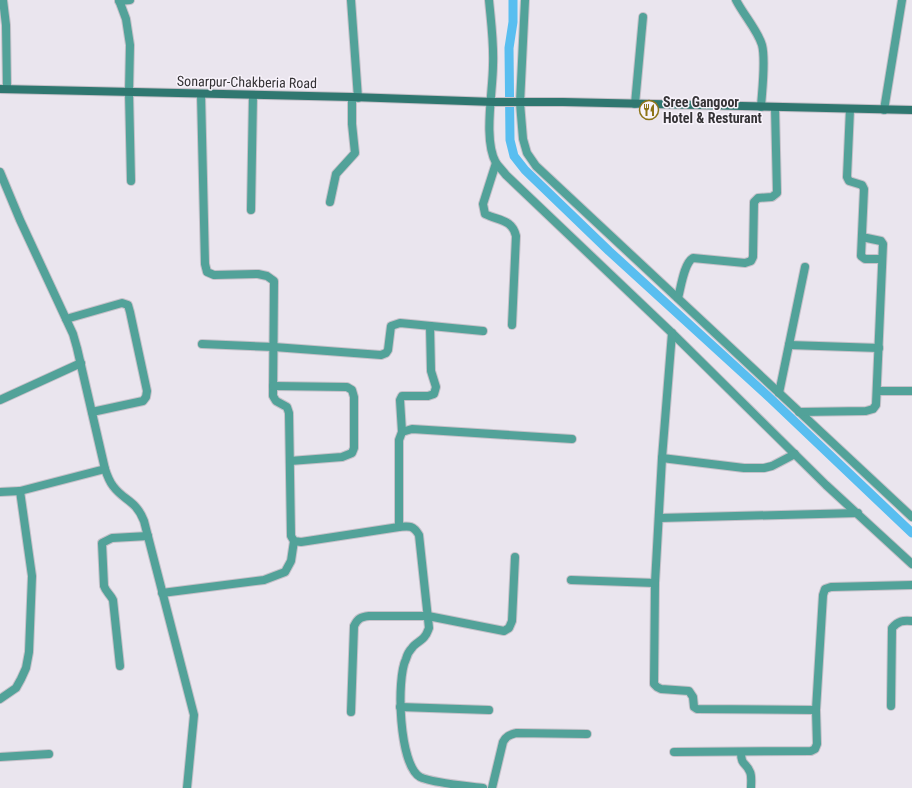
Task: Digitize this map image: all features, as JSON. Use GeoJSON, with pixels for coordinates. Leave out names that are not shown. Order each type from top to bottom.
{"type":"FeatureCollection","features":[{"type":"Feature","properties":{"kind":"main road","name":"Sonarpur-Chakberia Road"},"geometry":{"type":"LineString","coordinates":[[4,89],[355,97],[519,103]]}},
{"type":"Feature","properties":{"kind":"main road"},"geometry":{"type":"LineString","coordinates":[[519,103],[563,102],[912,110]]}},
{"type":"Feature","properties":{"kind":"street"},"geometry":{"type":"LineString","coordinates":[[3,0],[6,25],[4,89]]}},
{"type":"Feature","properties":{"kind":"street"},"geometry":{"type":"LineString","coordinates":[[130,0],[119,1],[126,19],[130,45],[129,92],[131,181]]}},
{"type":"Feature","properties":{"kind":"street"},"geometry":{"type":"LineString","coordinates":[[330,202],[336,174],[355,153],[352,124],[355,97],[351,0]]}},
{"type":"Feature","properties":{"kind":"street"},"geometry":{"type":"LineString","coordinates":[[489,0],[493,66],[491,146],[496,163],[506,175],[795,454],[912,564]]}},
{"type":"Feature","properties":{"kind":"street"},"geometry":{"type":"LineString","coordinates":[[526,0],[519,103],[523,140],[527,153],[536,166],[912,518]]}},
{"type":"Feature","properties":{"kind":"street"},"geometry":{"type":"LineString","coordinates":[[736,0],[744,15],[757,32],[762,45],[761,107]]}},
{"type":"Feature","properties":{"kind":"street"},"geometry":{"type":"LineString","coordinates":[[884,110],[902,0]]}},
{"type":"Feature","properties":{"kind":"street"},"geometry":{"type":"LineString","coordinates":[[635,104],[643,17]]}},
{"type":"Feature","properties":{"kind":"street"},"geometry":{"type":"LineString","coordinates":[[162,593],[264,580],[285,572],[291,561],[294,541],[291,536],[289,413],[287,407],[276,401],[273,396],[274,281],[267,276],[258,274],[214,275],[207,272],[205,264],[201,94]]}},
{"type":"Feature","properties":{"kind":"street"},"geometry":{"type":"LineString","coordinates":[[251,210],[253,95]]}},
{"type":"Feature","properties":{"kind":"street"},"geometry":{"type":"LineString","coordinates":[[678,298],[689,260],[693,258],[746,263],[751,261],[753,257],[754,202],[758,198],[772,197],[777,193],[775,107]]}},
{"type":"Feature","properties":{"kind":"street"},"geometry":{"type":"LineString","coordinates":[[850,109],[847,177],[849,181],[862,185],[864,189],[861,256],[865,258],[882,259]]}},
{"type":"Feature","properties":{"kind":"street"},"geometry":{"type":"LineString","coordinates":[[496,163],[483,204],[483,209],[485,214],[508,222],[515,230],[512,325]]}},
{"type":"Feature","properties":{"kind":"street"},"geometry":{"type":"LineString","coordinates":[[0,172],[75,341],[104,469],[108,479],[114,488],[140,512],[148,536],[194,715],[187,788]]}},
{"type":"Feature","properties":{"kind":"street"},"geometry":{"type":"LineString","coordinates":[[799,412],[866,411],[873,409],[876,405],[883,244],[881,241],[862,237]]}},
{"type":"Feature","properties":{"kind":"street"},"geometry":{"type":"LineString","coordinates":[[779,393],[805,267]]}},
{"type":"Feature","properties":{"kind":"street"},"geometry":{"type":"LineString","coordinates":[[66,319],[122,303],[128,305],[130,312],[147,391],[146,397],[143,401],[92,412]]}},
{"type":"Feature","properties":{"kind":"street"},"geometry":{"type":"LineString","coordinates":[[202,344],[274,347],[382,355],[388,350],[390,326],[393,324],[400,323],[483,331]]}},
{"type":"Feature","properties":{"kind":"street"},"geometry":{"type":"LineString","coordinates":[[399,527],[399,440],[402,432],[400,400],[402,396],[428,396],[434,394],[436,387],[431,372],[430,326]]}},
{"type":"Feature","properties":{"kind":"street"},"geometry":{"type":"LineString","coordinates":[[672,334],[662,458],[655,583],[653,680],[656,688],[689,691],[693,697],[694,707],[697,709],[816,710]]}},
{"type":"Feature","properties":{"kind":"street"},"geometry":{"type":"LineString","coordinates":[[789,345],[879,348]]}},
{"type":"Feature","properties":{"kind":"street"},"geometry":{"type":"LineString","coordinates":[[0,400],[81,363]]}},
{"type":"Feature","properties":{"kind":"street"},"geometry":{"type":"LineString","coordinates":[[273,386],[347,387],[352,390],[354,397],[354,448],[352,453],[342,457],[290,461]]}},
{"type":"Feature","properties":{"kind":"street"},"geometry":{"type":"LineString","coordinates":[[877,391],[912,390]]}},
{"type":"Feature","properties":{"kind":"street"},"geometry":{"type":"LineString","coordinates":[[402,432],[412,429],[572,439]]}},
{"type":"Feature","properties":{"kind":"street"},"geometry":{"type":"LineString","coordinates":[[662,458],[755,469],[772,466],[795,454]]}},
{"type":"Feature","properties":{"kind":"street"},"geometry":{"type":"LineString","coordinates":[[0,492],[20,491],[104,469]]}},
{"type":"Feature","properties":{"kind":"street"},"geometry":{"type":"LineString","coordinates":[[0,699],[16,688],[21,680],[26,668],[29,652],[32,576],[20,491]]}},
{"type":"Feature","properties":{"kind":"street"},"geometry":{"type":"LineString","coordinates":[[659,518],[858,513]]}},
{"type":"Feature","properties":{"kind":"street"},"geometry":{"type":"LineString","coordinates":[[294,541],[301,542],[399,527],[409,526],[415,528],[419,535],[429,628],[425,637],[412,648],[405,660],[401,674],[400,707],[403,733],[408,754],[412,768],[419,776],[432,780],[483,788]]}},
{"type":"Feature","properties":{"kind":"street"},"geometry":{"type":"LineString","coordinates":[[120,666],[113,600],[105,591],[104,586],[102,543],[112,538],[148,536]]}},
{"type":"Feature","properties":{"kind":"street"},"geometry":{"type":"LineString","coordinates":[[351,712],[354,626],[357,620],[362,616],[428,616],[504,631],[509,628],[512,621],[515,557]]}},
{"type":"Feature","properties":{"kind":"street"},"geometry":{"type":"LineString","coordinates":[[571,580],[655,583]]}},
{"type":"Feature","properties":{"kind":"street"},"geometry":{"type":"LineString","coordinates":[[674,752],[810,751],[815,748],[817,744],[816,710],[823,595],[825,589],[831,587],[912,585]]}},
{"type":"Feature","properties":{"kind":"street"},"geometry":{"type":"LineString","coordinates":[[891,706],[892,628],[897,622],[904,620],[912,621]]}},
{"type":"Feature","properties":{"kind":"street"},"geometry":{"type":"LineString","coordinates":[[400,707],[489,710]]}},
{"type":"Feature","properties":{"kind":"street"},"geometry":{"type":"LineString","coordinates":[[492,788],[503,742],[509,735],[516,733],[587,734]]}},
{"type":"Feature","properties":{"kind":"street"},"geometry":{"type":"LineString","coordinates":[[741,752],[742,763],[751,773],[751,788]]}},
{"type":"Feature","properties":{"kind":"street"},"geometry":{"type":"LineString","coordinates":[[0,757],[49,754]]}},
{"type":"Feature","properties":{"kind":"waterway"},"geometry":{"type":"LineString","coordinates":[[513,0],[513,22],[509,48],[510,140],[514,156],[525,170],[609,251],[770,398],[912,533]]}},
{"type":"Feature","properties":{"kind":"place","name":"Sree Gangoor Hotel & Resturant"},"geometry":{"type":"Point","coordinates":[649,110]}}]}
